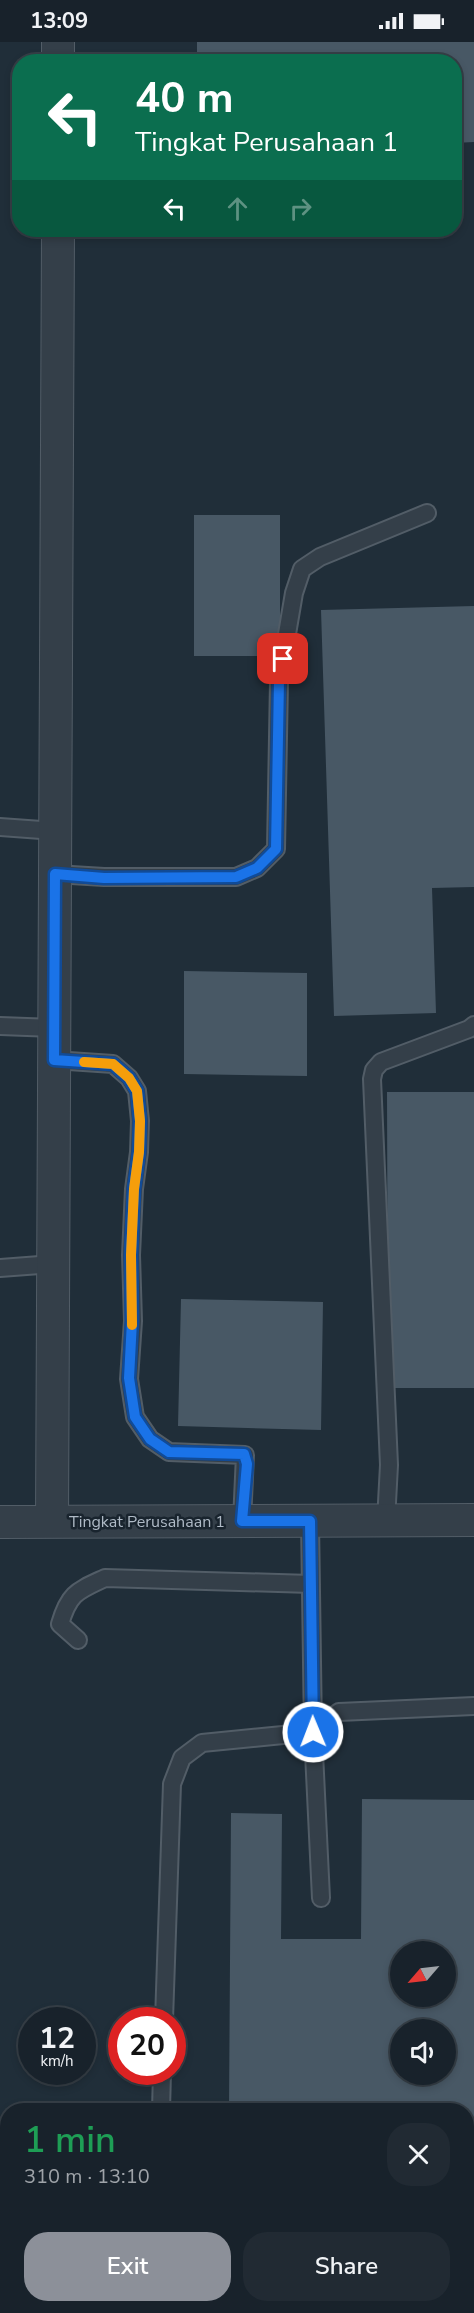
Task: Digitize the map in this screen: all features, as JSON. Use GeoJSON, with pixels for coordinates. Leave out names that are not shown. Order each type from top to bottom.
{"type":"FeatureCollection","features":[{"type":"Feature","properties":{"kind":"street"},"geometry":{"type":"LineString","coordinates":[[52,1522],[58,237]]}},
{"type":"Feature","properties":{"kind":"street","name":"Tingkat Perusahaan 1"},"geometry":{"type":"LineString","coordinates":[[0,1522],[474,1520]]}},
{"type":"Feature","properties":{"kind":"lane"},"geometry":{"type":"LineString","coordinates":[[55,874],[104,878],[236,877],[257,868],[276,849],[279,681],[294,593],[302,569],[320,557],[427,513]]}},
{"type":"Feature","properties":{"kind":"lane"},"geometry":{"type":"LineString","coordinates":[[0,827],[55,831]]}},
{"type":"Feature","properties":{"kind":"lane"},"geometry":{"type":"LineString","coordinates":[[386,1521],[389,1465],[372,1079],[374,1070],[381,1062],[469,1029],[474,1025]]}},
{"type":"Feature","properties":{"kind":"lane"},"geometry":{"type":"LineString","coordinates":[[0,1026],[54,1028]]}},
{"type":"Feature","properties":{"kind":"lane"},"geometry":{"type":"LineString","coordinates":[[54,1060],[113,1064],[129,1078],[137,1091],[140,1121],[131,1255],[132,1321],[129,1378],[135,1417],[150,1439],[169,1452],[244,1454],[247,1464],[242,1521]]}},
{"type":"Feature","properties":{"kind":"lane"},"geometry":{"type":"LineString","coordinates":[[0,1268],[53,1264]]}},
{"type":"Feature","properties":{"kind":"lane"},"geometry":{"type":"LineString","coordinates":[[310,1521],[313,1732],[321,1898]]}},
{"type":"Feature","properties":{"kind":"lane"},"geometry":{"type":"LineString","coordinates":[[78,1640],[60,1624],[66,1602],[82,1588],[105,1578],[311,1584]]}},
{"type":"Feature","properties":{"kind":"lane"},"geometry":{"type":"LineString","coordinates":[[164,2007],[172,1784],[182,1758],[202,1743],[313,1732],[339,1712],[474,1706]]}},
{"type":"Feature","properties":{"kind":"lane"},"geometry":{"type":"LineString","coordinates":[[161,2103],[162,2085]]}},
{"type":"Feature","properties":{"kind":"building"},"geometry":{"type":"Polygon","coordinates":[[[197,42],[474,42],[474,142],[462,143],[462,54],[197,54],[197,42]]]}},
{"type":"Feature","properties":{"kind":"building"},"geometry":{"type":"Polygon","coordinates":[[[194,515],[280,515],[280,656],[194,656],[194,515]]]}},
{"type":"Feature","properties":{"kind":"building"},"geometry":{"type":"Polygon","coordinates":[[[474,606],[474,887],[432,888],[436,1013],[334,1016],[321,610],[474,606]]]}},
{"type":"Feature","properties":{"kind":"building"},"geometry":{"type":"Polygon","coordinates":[[[184,971],[307,973],[307,1076],[184,1074],[184,971]]]}},
{"type":"Feature","properties":{"kind":"building"},"geometry":{"type":"Polygon","coordinates":[[[387,1092],[474,1092],[474,1388],[388,1388],[387,1092]]]}},
{"type":"Feature","properties":{"kind":"building"},"geometry":{"type":"Polygon","coordinates":[[[181,1299],[323,1302],[321,1430],[178,1426],[181,1299]]]}},
{"type":"Feature","properties":{"kind":"building"},"geometry":{"type":"Polygon","coordinates":[[[362,1799],[474,1800],[474,2103],[229,2103],[231,1813],[282,1814],[281,1939],[361,1939],[362,1799]]]}},
{"type":"Feature","properties":{"kind":"slow traffic"},"geometry":{"type":"LineString","coordinates":[[84,1062],[113,1064],[129,1078],[137,1091],[140,1121],[131,1255],[132,1325]]}},
{"type":"Feature","properties":{"kind":"route"},"geometry":{"type":"LineString","coordinates":[[283,659],[279,681],[276,849],[257,868],[236,877],[104,878],[55,874],[54,1060],[113,1064],[129,1078],[137,1091],[140,1121],[131,1255],[132,1321],[129,1378],[135,1417],[150,1439],[169,1452],[244,1454],[247,1464],[242,1521],[310,1521],[313,1732]]}}]}
